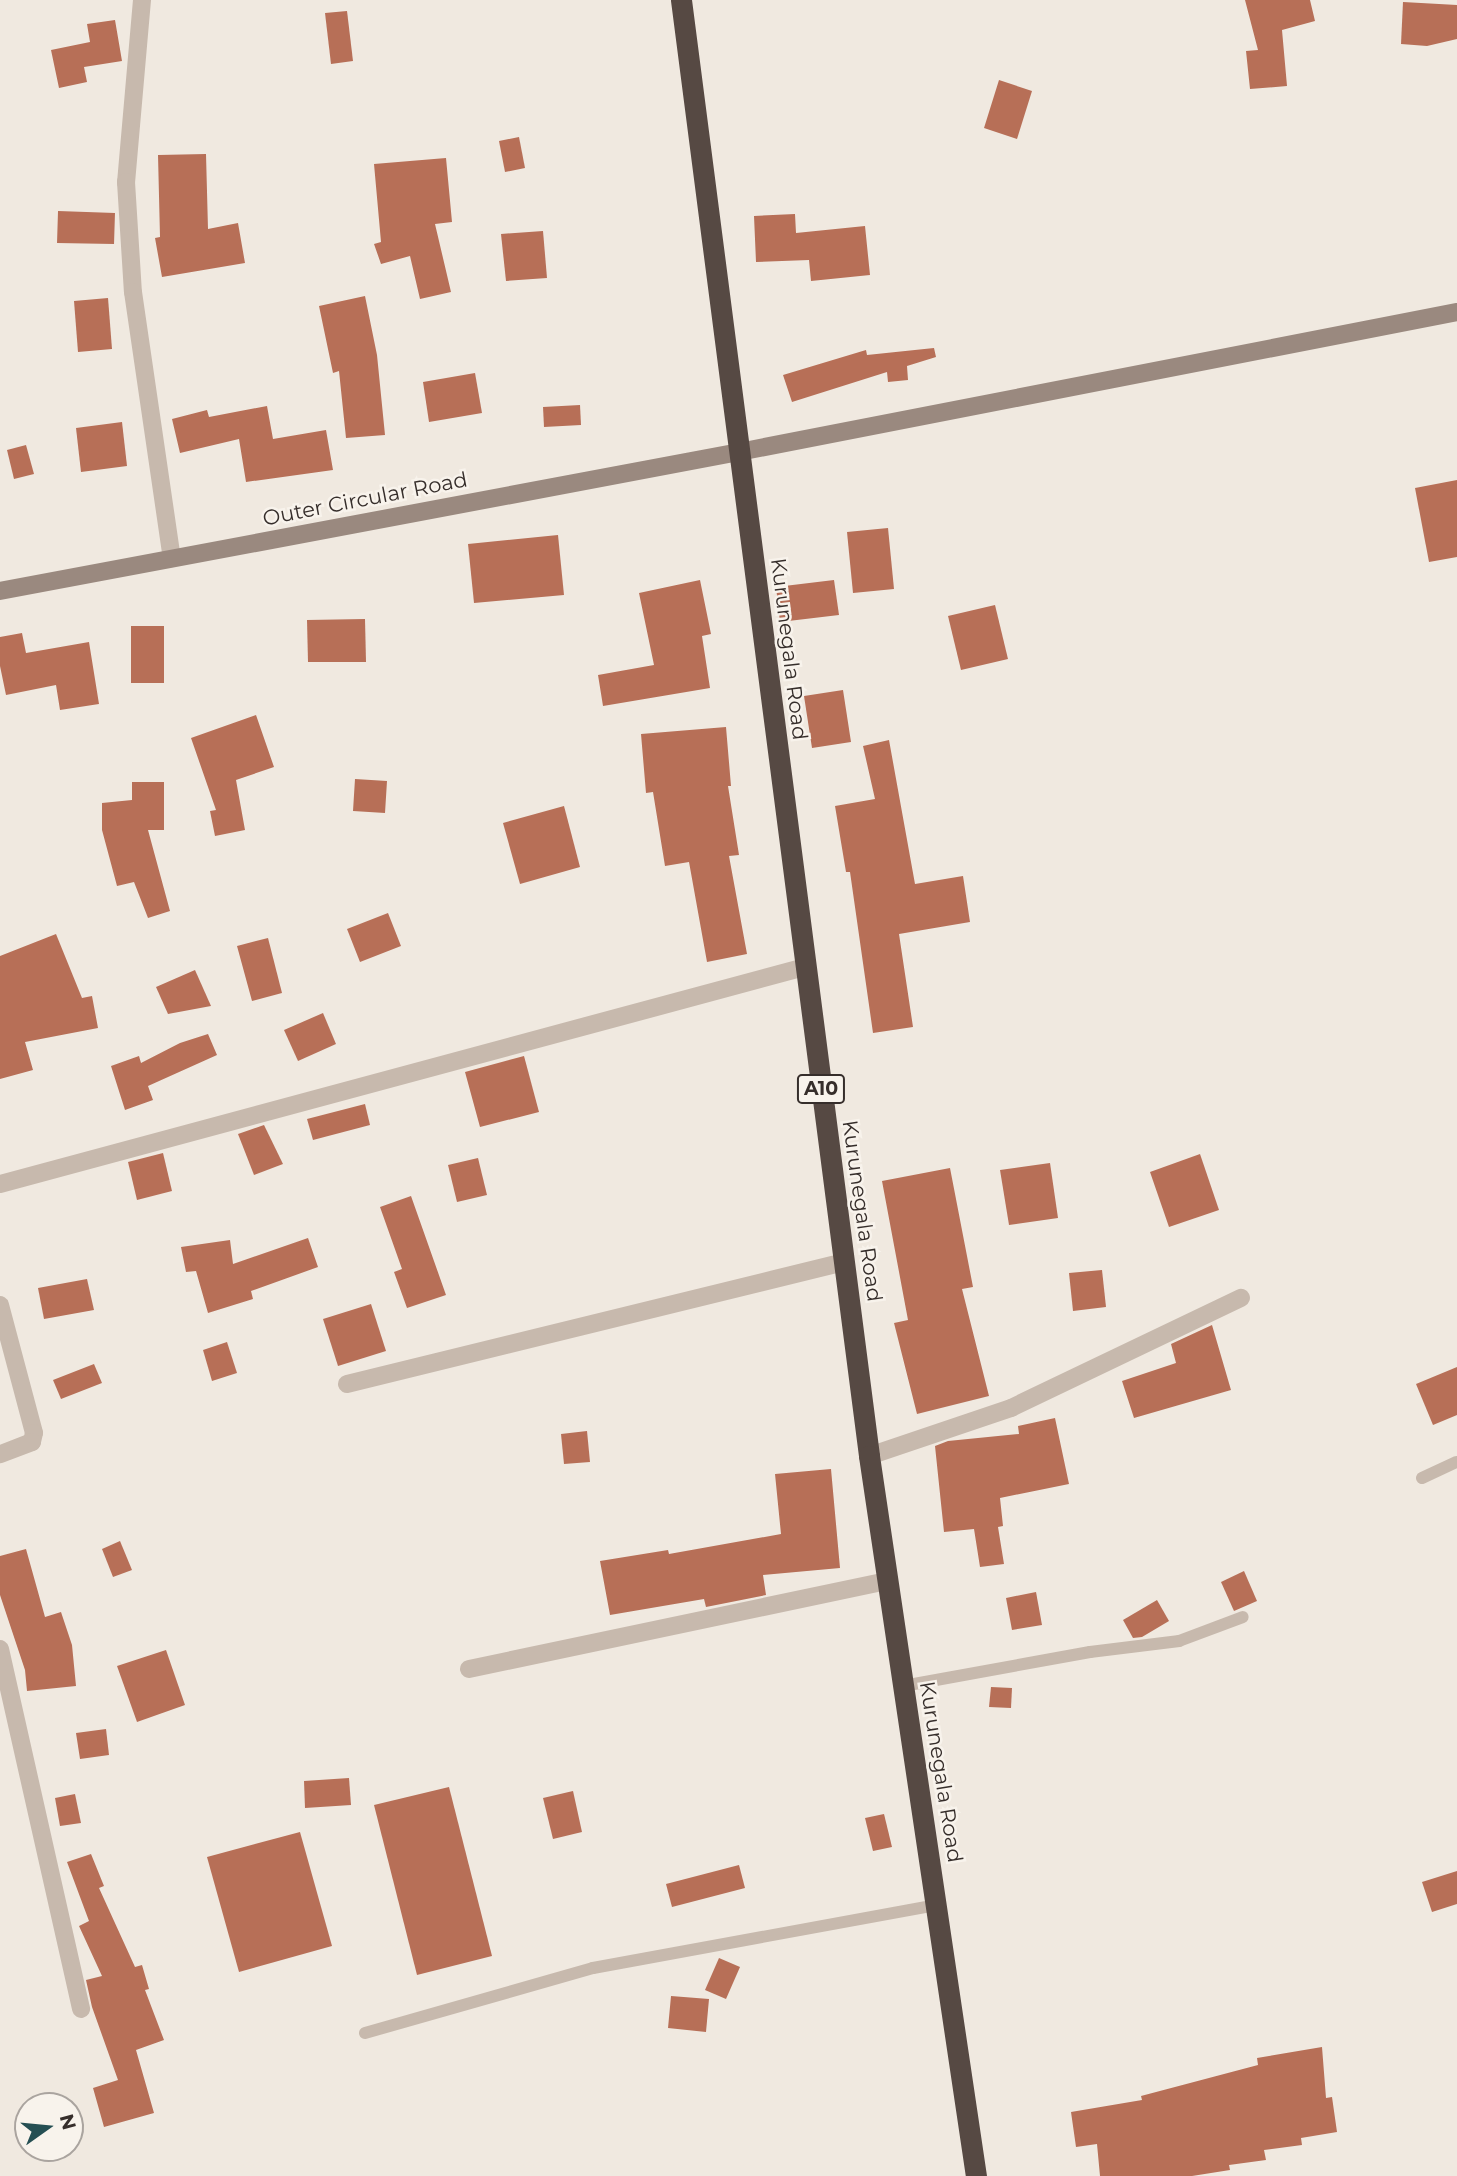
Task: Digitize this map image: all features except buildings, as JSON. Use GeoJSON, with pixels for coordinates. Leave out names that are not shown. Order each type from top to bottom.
{"type":"FeatureCollection","features":[{"type":"Feature","properties":{"kind":"highway","name":"Kurunegala Road"},"geometry":{"type":"LineString","coordinates":[[681,0],[869,1456],[976,2176]]}},
{"type":"Feature","properties":{"kind":"street"},"geometry":{"type":"LineString","coordinates":[[142,0],[125,182],[133,292],[172,558]]}},
{"type":"Feature","properties":{"kind":"street","name":"Outer Circular Road"},"geometry":{"type":"LineString","coordinates":[[0,591],[739,452],[1457,312]]}},
{"type":"Feature","properties":{"kind":"street"},"geometry":{"type":"LineString","coordinates":[[0,1184],[805,967]]}},
{"type":"Feature","properties":{"kind":"street"},"geometry":{"type":"LineString","coordinates":[[347,1384],[844,1262]]}},
{"type":"Feature","properties":{"kind":"street"},"geometry":{"type":"LineString","coordinates":[[869,1456],[1011,1408],[1241,1298]]}},
{"type":"Feature","properties":{"kind":"street"},"geometry":{"type":"LineString","coordinates":[[0,1305],[34,1433],[32,1441],[0,1454]]}},
{"type":"Feature","properties":{"kind":"street"},"geometry":{"type":"LineString","coordinates":[[469,1669],[887,1581]]}},
{"type":"Feature","properties":{"kind":"street"},"geometry":{"type":"LineString","coordinates":[[0,1650],[81,2009]]}},
{"type":"Feature","properties":{"kind":"lane"},"geometry":{"type":"LineString","coordinates":[[1422,1478],[1457,1462]]}},
{"type":"Feature","properties":{"kind":"lane"},"geometry":{"type":"LineString","coordinates":[[903,1686],[1090,1652],[1179,1641],[1243,1617]]}},
{"type":"Feature","properties":{"kind":"lane"},"geometry":{"type":"LineString","coordinates":[[365,2033],[593,1968],[936,1905]]}}]}
